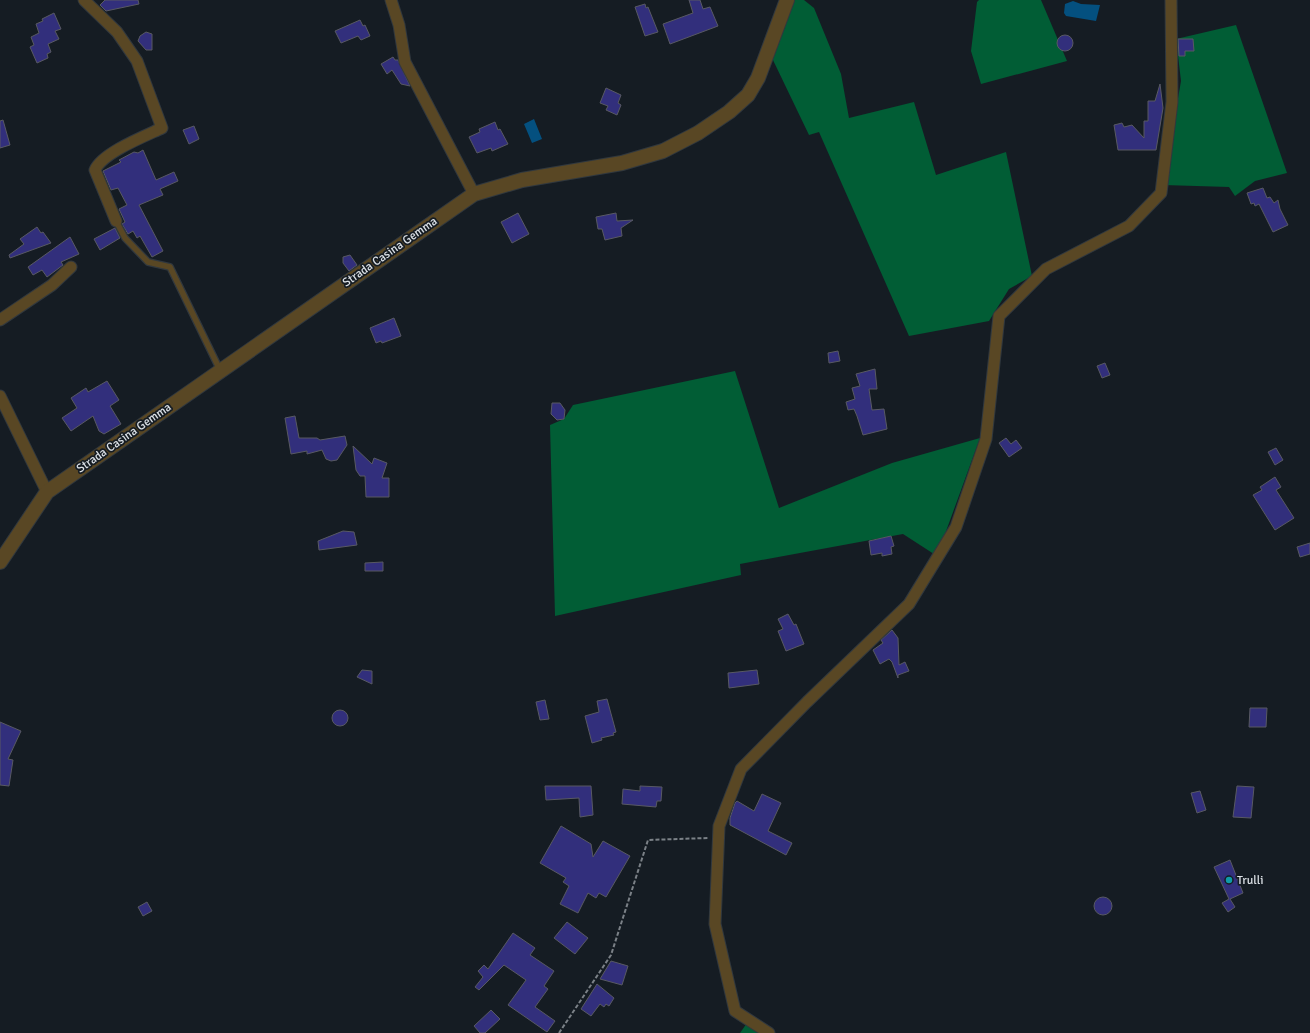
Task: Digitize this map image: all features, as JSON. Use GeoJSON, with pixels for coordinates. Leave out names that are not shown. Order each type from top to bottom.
{"type":"FeatureCollection","features":[{"type":"Feature","properties":{"kind":"street"},"geometry":{"type":"LineString","coordinates":[[84,0],[117,32],[136,61],[162,128],[124,147],[98,163],[95,170],[116,221]]}},
{"type":"Feature","properties":{"kind":"street"},"geometry":{"type":"LineString","coordinates":[[391,0],[399,25],[405,62],[474,194]]}},
{"type":"Feature","properties":{"kind":"street","name":"Strada Casina Gemma"},"geometry":{"type":"LineString","coordinates":[[0,562],[47,492],[474,194],[522,180],[622,163],[663,151],[698,133],[729,112],[748,95],[758,78],[787,0]]}},
{"type":"Feature","properties":{"kind":"street"},"geometry":{"type":"LineString","coordinates":[[769,1033],[735,1011],[715,924],[719,826],[741,769],[807,702],[909,604],[956,527],[986,439],[999,316],[1046,269],[1129,226],[1161,193],[1172,102],[1171,0]]}},
{"type":"Feature","properties":{"kind":"street"},"geometry":{"type":"LineString","coordinates":[[0,320],[52,285],[71,267]]}},
{"type":"Feature","properties":{"kind":"street"},"geometry":{"type":"LineString","coordinates":[[0,396],[47,492]]}},
{"type":"Feature","properties":{"kind":"lane"},"geometry":{"type":"LineString","coordinates":[[116,221],[125,238],[148,262],[170,267],[220,370]]}},
{"type":"Feature","properties":{"kind":"path"},"geometry":{"type":"LineString","coordinates":[[558,1033],[611,955],[648,840],[719,837]]}},
{"type":"Feature","properties":{"kind":"green space"},"geometry":{"type":"Polygon","coordinates":[[[793,0],[804,0],[814,8],[841,74],[849,118],[914,102],[936,175],[1006,152],[1032,276],[1009,289],[989,321],[909,336],[819,132],[809,135],[772,58],[793,0]]]}},
{"type":"Feature","properties":{"kind":"green space"},"geometry":{"type":"Polygon","coordinates":[[[979,0],[1041,0],[1067,61],[981,84],[971,51],[977,2],[979,0]]]}},
{"type":"Feature","properties":{"kind":"green space"},"geometry":{"type":"Polygon","coordinates":[[[1236,25],[1287,173],[1255,181],[1235,196],[1229,187],[1163,185],[1181,81],[1176,39],[1236,25]]]}},
{"type":"Feature","properties":{"kind":"green space"},"geometry":{"type":"Polygon","coordinates":[[[735,371],[779,508],[892,463],[980,438],[937,556],[903,534],[740,564],[741,575],[555,616],[550,425],[564,419],[573,405],[735,371]]]}},
{"type":"Feature","properties":{"kind":"green space"},"geometry":{"type":"Polygon","coordinates":[[[747,1023],[760,1033],[740,1033],[747,1023]]]}},
{"type":"Feature","properties":{"kind":"water"},"geometry":{"type":"Polygon","coordinates":[[[1073,1],[1081,4],[1100,5],[1096,21],[1066,16],[1064,13],[1065,4],[1073,1]]]}},
{"type":"Feature","properties":{"kind":"water"},"geometry":{"type":"Polygon","coordinates":[[[534,119],[542,139],[532,143],[524,124],[534,119]]]}},
{"type":"Feature","properties":{"kind":"building"},"geometry":{"type":"Polygon","coordinates":[[[105,0],[138,0],[139,4],[106,11],[100,5],[105,0]]]}},
{"type":"Feature","properties":{"kind":"building"},"geometry":{"type":"Polygon","coordinates":[[[689,0],[700,0],[703,9],[710,7],[718,26],[670,44],[663,24],[693,13],[689,0]]]}},
{"type":"Feature","properties":{"kind":"building"},"geometry":{"type":"Polygon","coordinates":[[[645,4],[646,8],[648,7],[658,32],[645,36],[635,7],[645,4]]]}},
{"type":"Feature","properties":{"kind":"building"},"geometry":{"type":"Polygon","coordinates":[[[54,13],[61,29],[55,31],[59,39],[48,44],[51,52],[47,54],[48,58],[37,63],[30,47],[34,45],[31,37],[39,33],[36,24],[54,13]]]}},
{"type":"Feature","properties":{"kind":"building"},"geometry":{"type":"Polygon","coordinates":[[[360,20],[363,26],[365,25],[370,36],[361,40],[358,36],[341,43],[335,31],[360,20]]]}},
{"type":"Feature","properties":{"kind":"building"},"geometry":{"type":"Polygon","coordinates":[[[146,32],[152,34],[152,50],[146,50],[138,41],[140,36],[146,32]]]}},
{"type":"Feature","properties":{"kind":"building"},"geometry":{"type":"Polygon","coordinates":[[[1065,35],[1071,37],[1073,43],[1071,49],[1065,51],[1059,49],[1057,43],[1059,37],[1065,35]]]}},
{"type":"Feature","properties":{"kind":"building"},"geometry":{"type":"Polygon","coordinates":[[[1178,39],[1193,39],[1194,51],[1185,51],[1185,56],[1179,56],[1178,39]]]}},
{"type":"Feature","properties":{"kind":"building"},"geometry":{"type":"Polygon","coordinates":[[[393,57],[395,60],[398,60],[410,86],[401,84],[392,70],[387,74],[381,64],[393,57]]]}},
{"type":"Feature","properties":{"kind":"building"},"geometry":{"type":"Polygon","coordinates":[[[1160,84],[1163,108],[1156,150],[1118,150],[1114,125],[1122,123],[1124,127],[1132,125],[1144,138],[1144,121],[1148,121],[1148,101],[1155,101],[1160,84]]]}},
{"type":"Feature","properties":{"kind":"building"},"geometry":{"type":"Polygon","coordinates":[[[606,88],[621,95],[618,103],[621,105],[617,115],[606,110],[608,106],[600,103],[606,88]]]}},
{"type":"Feature","properties":{"kind":"building"},"geometry":{"type":"Polygon","coordinates":[[[3,120],[10,145],[0,148],[0,121],[3,120]]]}},
{"type":"Feature","properties":{"kind":"building"},"geometry":{"type":"Polygon","coordinates":[[[495,122],[498,130],[500,129],[508,144],[492,151],[491,148],[477,153],[469,137],[480,132],[479,129],[495,122]]]}},
{"type":"Feature","properties":{"kind":"building"},"geometry":{"type":"Polygon","coordinates":[[[194,126],[199,139],[189,144],[183,130],[194,126]]]}},
{"type":"Feature","properties":{"kind":"building"},"geometry":{"type":"Polygon","coordinates":[[[143,150],[156,180],[174,172],[178,181],[160,189],[163,195],[139,205],[163,251],[152,257],[140,236],[137,238],[133,231],[128,234],[122,224],[125,222],[119,209],[127,205],[118,188],[111,190],[103,171],[121,162],[119,160],[134,152],[138,153],[143,150]]]}},
{"type":"Feature","properties":{"kind":"building"},"geometry":{"type":"Polygon","coordinates":[[[1263,188],[1267,198],[1270,197],[1274,203],[1278,200],[1280,209],[1288,225],[1273,232],[1259,204],[1255,206],[1254,203],[1251,204],[1247,193],[1263,188]]]}},
{"type":"Feature","properties":{"kind":"building"},"geometry":{"type":"Polygon","coordinates":[[[518,213],[529,234],[512,243],[501,222],[518,213]]]}},
{"type":"Feature","properties":{"kind":"building"},"geometry":{"type":"Polygon","coordinates":[[[616,213],[617,221],[633,220],[621,228],[622,236],[605,240],[602,229],[598,229],[596,217],[616,213]]]}},
{"type":"Feature","properties":{"kind":"building"},"geometry":{"type":"Polygon","coordinates":[[[37,227],[41,233],[43,232],[51,243],[10,258],[9,255],[24,244],[20,239],[37,227]]]}},
{"type":"Feature","properties":{"kind":"building"},"geometry":{"type":"Polygon","coordinates":[[[115,228],[120,238],[100,250],[94,239],[115,228]]]}},
{"type":"Feature","properties":{"kind":"building"},"geometry":{"type":"Polygon","coordinates":[[[70,237],[79,254],[61,262],[63,265],[47,277],[42,270],[33,275],[28,267],[70,237]]]}},
{"type":"Feature","properties":{"kind":"building"},"geometry":{"type":"Polygon","coordinates":[[[350,255],[357,265],[349,271],[343,263],[343,257],[350,255]]]}},
{"type":"Feature","properties":{"kind":"building"},"geometry":{"type":"Polygon","coordinates":[[[394,318],[401,336],[382,343],[381,341],[376,343],[370,328],[394,318]]]}},
{"type":"Feature","properties":{"kind":"building"},"geometry":{"type":"Polygon","coordinates":[[[838,351],[840,361],[829,363],[828,353],[838,351]]]}},
{"type":"Feature","properties":{"kind":"building"},"geometry":{"type":"Polygon","coordinates":[[[1105,363],[1110,375],[1102,378],[1097,366],[1105,363]]]}},
{"type":"Feature","properties":{"kind":"building"},"geometry":{"type":"Polygon","coordinates":[[[875,369],[877,389],[869,389],[872,410],[884,409],[887,429],[863,435],[854,409],[848,410],[846,402],[855,399],[852,388],[860,386],[856,374],[875,369]]]}},
{"type":"Feature","properties":{"kind":"building"},"geometry":{"type":"Polygon","coordinates":[[[107,381],[119,400],[110,406],[121,424],[104,434],[99,431],[93,416],[71,431],[62,418],[77,408],[71,398],[86,388],[88,392],[107,381]]]}},
{"type":"Feature","properties":{"kind":"building"},"geometry":{"type":"Polygon","coordinates":[[[552,403],[560,403],[565,410],[564,419],[557,420],[551,414],[552,403]]]}},
{"type":"Feature","properties":{"kind":"building"},"geometry":{"type":"Polygon","coordinates":[[[295,416],[299,438],[317,438],[320,440],[345,436],[347,445],[337,460],[331,461],[326,459],[322,450],[307,454],[307,451],[291,454],[285,418],[295,416]]]}},
{"type":"Feature","properties":{"kind":"building"},"geometry":{"type":"Polygon","coordinates":[[[1006,438],[1011,444],[1016,440],[1022,448],[1009,457],[999,443],[1006,438]]]}},
{"type":"Feature","properties":{"kind":"building"},"geometry":{"type":"Polygon","coordinates":[[[353,446],[372,464],[374,458],[387,463],[382,478],[389,478],[389,497],[366,497],[365,476],[360,476],[356,470],[353,446]]]}},
{"type":"Feature","properties":{"kind":"building"},"geometry":{"type":"Polygon","coordinates":[[[1276,448],[1283,460],[1275,465],[1268,452],[1276,448]]]}},
{"type":"Feature","properties":{"kind":"building"},"geometry":{"type":"Polygon","coordinates":[[[1275,477],[1281,487],[1276,490],[1294,518],[1275,530],[1253,495],[1262,490],[1260,487],[1275,477]]]}},
{"type":"Feature","properties":{"kind":"building"},"geometry":{"type":"Polygon","coordinates":[[[343,531],[354,532],[357,545],[319,550],[318,541],[343,531]]]}},
{"type":"Feature","properties":{"kind":"building"},"geometry":{"type":"Polygon","coordinates":[[[891,536],[894,546],[891,547],[892,554],[882,556],[882,553],[871,555],[869,541],[891,536]]]}},
{"type":"Feature","properties":{"kind":"building"},"geometry":{"type":"Polygon","coordinates":[[[1310,543],[1310,554],[1300,557],[1297,547],[1310,543]]]}},
{"type":"Feature","properties":{"kind":"building"},"geometry":{"type":"Polygon","coordinates":[[[383,562],[383,571],[365,571],[365,563],[383,562]]]}},
{"type":"Feature","properties":{"kind":"building"},"geometry":{"type":"Polygon","coordinates":[[[788,614],[794,625],[796,624],[804,644],[786,651],[778,631],[783,629],[778,619],[788,614]]]}},
{"type":"Feature","properties":{"kind":"building"},"geometry":{"type":"Polygon","coordinates":[[[892,630],[898,638],[899,665],[905,662],[909,671],[898,675],[898,678],[892,662],[889,659],[880,664],[873,650],[883,643],[881,640],[892,630]]]}},
{"type":"Feature","properties":{"kind":"building"},"geometry":{"type":"Polygon","coordinates":[[[362,670],[372,671],[372,684],[357,677],[362,670]]]}},
{"type":"Feature","properties":{"kind":"building"},"geometry":{"type":"Polygon","coordinates":[[[757,670],[759,684],[729,688],[728,673],[757,670]]]}},
{"type":"Feature","properties":{"kind":"building"},"geometry":{"type":"Polygon","coordinates":[[[607,699],[616,732],[613,733],[614,735],[601,738],[602,740],[592,743],[585,716],[599,712],[597,701],[607,699]]]}},
{"type":"Feature","properties":{"kind":"building"},"geometry":{"type":"Polygon","coordinates":[[[545,700],[549,719],[540,720],[536,702],[545,700]]]}},
{"type":"Feature","properties":{"kind":"building"},"geometry":{"type":"Polygon","coordinates":[[[1250,708],[1267,708],[1266,727],[1249,727],[1250,708]]]}},
{"type":"Feature","properties":{"kind":"building"},"geometry":{"type":"Polygon","coordinates":[[[340,710],[346,712],[348,718],[346,724],[340,726],[334,724],[332,718],[334,712],[340,710]]]}},
{"type":"Feature","properties":{"kind":"building"},"geometry":{"type":"Polygon","coordinates":[[[0,722],[21,731],[8,759],[13,760],[9,786],[0,785],[0,722]]]}},
{"type":"Feature","properties":{"kind":"building"},"geometry":{"type":"Polygon","coordinates":[[[545,786],[591,786],[593,815],[580,817],[579,798],[546,800],[545,786]]]}},
{"type":"Feature","properties":{"kind":"building"},"geometry":{"type":"Polygon","coordinates":[[[640,786],[662,787],[661,801],[657,801],[656,807],[622,804],[623,789],[640,791],[640,786]]]}},
{"type":"Feature","properties":{"kind":"building"},"geometry":{"type":"Polygon","coordinates":[[[1237,786],[1254,787],[1251,818],[1233,817],[1237,786]]]}},
{"type":"Feature","properties":{"kind":"building"},"geometry":{"type":"Polygon","coordinates":[[[1200,791],[1206,810],[1197,813],[1191,793],[1200,791]]]}},
{"type":"Feature","properties":{"kind":"building"},"geometry":{"type":"Polygon","coordinates":[[[762,794],[781,803],[768,831],[792,843],[786,855],[730,825],[730,818],[737,801],[754,811],[762,794]]]}},
{"type":"Feature","properties":{"kind":"building"},"geometry":{"type":"Polygon","coordinates":[[[561,826],[591,844],[593,857],[603,841],[630,856],[606,897],[599,893],[596,898],[588,893],[578,913],[560,904],[569,886],[563,882],[566,878],[540,863],[561,826]]]}},
{"type":"Feature","properties":{"kind":"building","name":"Trulli"},"geometry":{"type":"Polygon","coordinates":[[[1230,860],[1243,893],[1230,899],[1235,907],[1228,912],[1222,903],[1229,899],[1214,867],[1230,860]]]}},
{"type":"Feature","properties":{"kind":"building"},"geometry":{"type":"Polygon","coordinates":[[[1103,897],[1109,900],[1112,906],[1109,912],[1103,915],[1097,912],[1094,906],[1097,900],[1103,897]]]}},
{"type":"Feature","properties":{"kind":"building"},"geometry":{"type":"Polygon","coordinates":[[[147,902],[152,911],[143,916],[138,907],[147,902]]]}},
{"type":"Feature","properties":{"kind":"building"},"geometry":{"type":"Polygon","coordinates":[[[567,922],[588,938],[575,954],[554,938],[567,922]]]}},
{"type":"Feature","properties":{"kind":"building"},"geometry":{"type":"Polygon","coordinates":[[[513,933],[535,948],[530,955],[554,971],[544,986],[548,989],[535,1007],[555,1021],[547,1032],[508,1005],[526,980],[504,965],[479,990],[475,987],[483,977],[478,971],[484,965],[488,969],[513,933]]]}},
{"type":"Feature","properties":{"kind":"building"},"geometry":{"type":"Polygon","coordinates":[[[611,961],[628,966],[622,985],[600,979],[611,961]]]}},
{"type":"Feature","properties":{"kind":"building"},"geometry":{"type":"Polygon","coordinates":[[[597,984],[614,998],[609,1006],[606,1004],[604,1007],[600,1004],[591,1016],[581,1009],[597,984]]]}},
{"type":"Feature","properties":{"kind":"building"},"geometry":{"type":"Polygon","coordinates":[[[491,1010],[500,1019],[485,1033],[480,1033],[474,1026],[491,1010]]]}},
{"type":"Feature","properties":{"kind":"place","name":"Trulli"},"geometry":{"type":"Point","coordinates":[1229,880]}}]}
